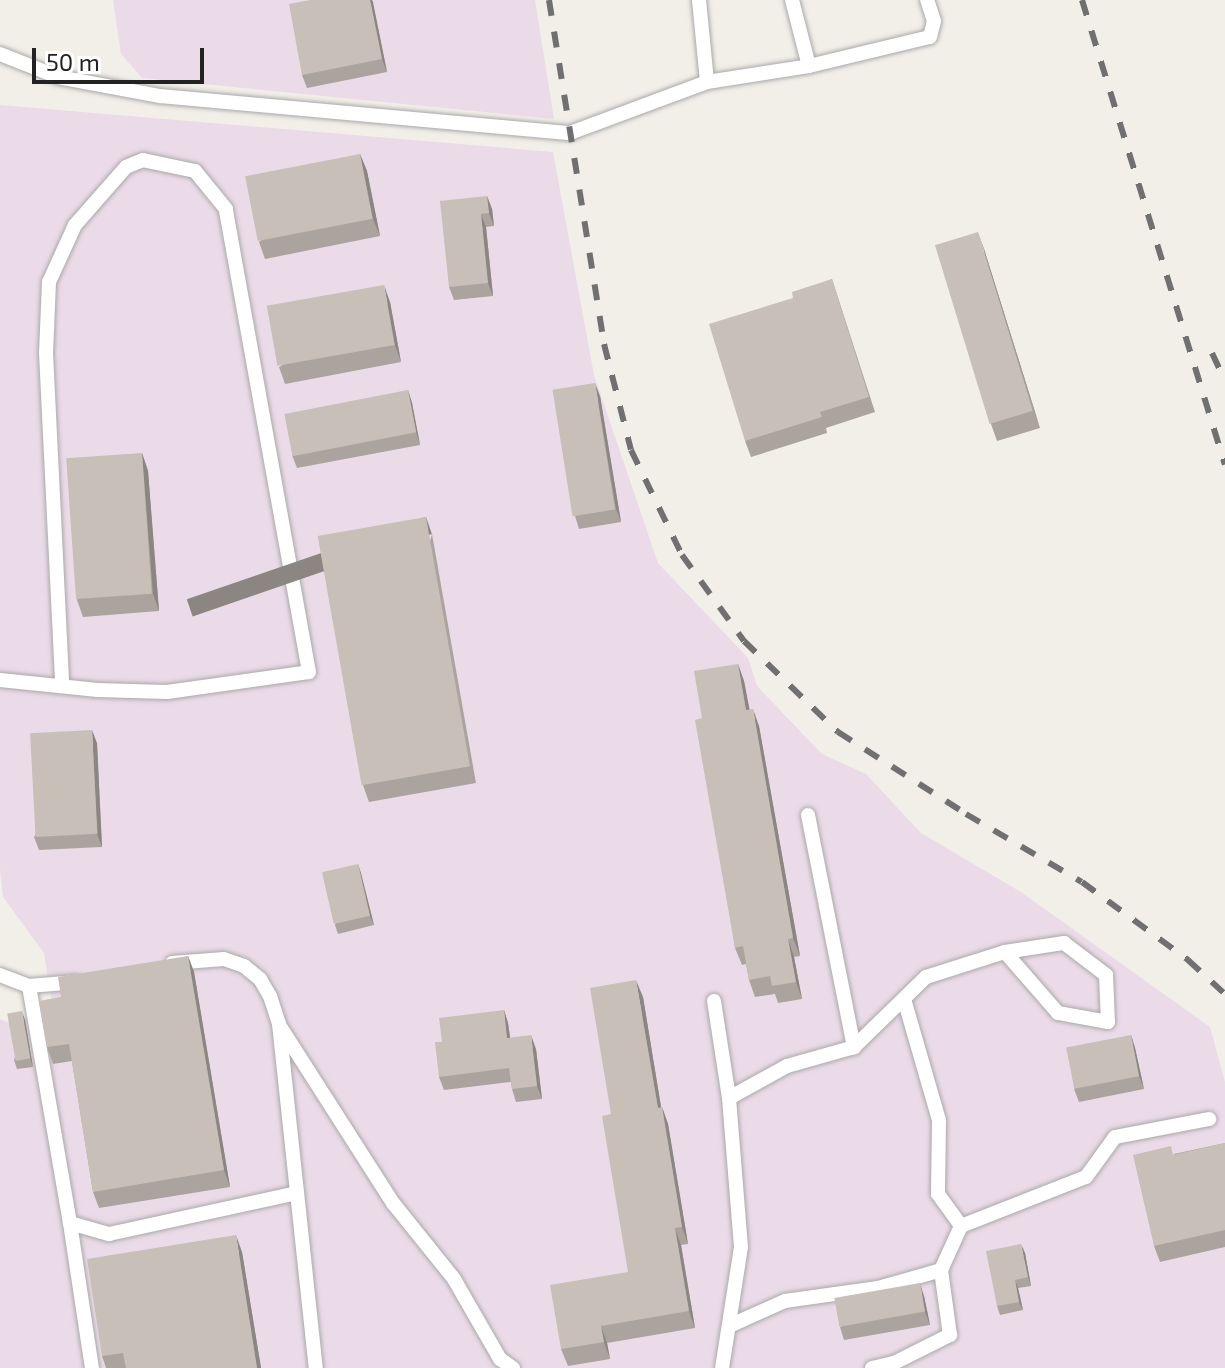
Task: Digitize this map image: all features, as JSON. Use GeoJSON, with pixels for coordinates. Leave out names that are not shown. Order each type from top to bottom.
{"type":"FeatureCollection","features":[{"type":"Feature","properties":{"kind":"lane"},"geometry":{"type":"LineString","coordinates":[[699,0],[707,82]]}},
{"type":"Feature","properties":{"kind":"lane"},"geometry":{"type":"LineString","coordinates":[[792,0],[809,66]]}},
{"type":"Feature","properties":{"kind":"lane"},"geometry":{"type":"LineString","coordinates":[[0,54],[58,77],[160,96],[570,133],[707,82],[809,66],[930,37],[934,21],[927,0]]}},
{"type":"Feature","properties":{"kind":"lane"},"geometry":{"type":"LineString","coordinates":[[0,680],[62,686],[167,692],[309,672],[226,209],[195,171],[143,160],[126,167],[75,225],[49,282],[46,353],[62,686]]}},
{"type":"Feature","properties":{"kind":"lane"},"geometry":{"type":"LineString","coordinates":[[808,815],[854,1047]]}},
{"type":"Feature","properties":{"kind":"lane"},"geometry":{"type":"LineString","coordinates":[[729,1098],[787,1066],[854,1047],[926,977],[1005,952],[1064,943],[1106,975],[1108,1022],[1058,1013],[1005,952]]}},
{"type":"Feature","properties":{"kind":"lane"},"geometry":{"type":"LineString","coordinates":[[162,965],[190,959],[224,959],[244,966],[260,979],[279,1024],[393,1203],[454,1279],[500,1359],[513,1368]]}},
{"type":"Feature","properties":{"kind":"lane"},"geometry":{"type":"LineString","coordinates":[[0,975],[29,986],[91,979]]}},
{"type":"Feature","properties":{"kind":"lane"},"geometry":{"type":"LineString","coordinates":[[29,986],[92,1368]]}},
{"type":"Feature","properties":{"kind":"lane"},"geometry":{"type":"LineString","coordinates":[[904,999],[939,1120],[938,1194],[961,1226]]}},
{"type":"Feature","properties":{"kind":"lane"},"geometry":{"type":"LineString","coordinates":[[714,1001],[729,1098],[741,1247],[722,1368]]}},
{"type":"Feature","properties":{"kind":"lane"},"geometry":{"type":"LineString","coordinates":[[279,1024],[316,1368]]}},
{"type":"Feature","properties":{"kind":"lane"},"geometry":{"type":"LineString","coordinates":[[872,1368],[894,1366],[950,1335],[941,1270],[961,1226],[1086,1177],[1115,1137],[1209,1119]]}},
{"type":"Feature","properties":{"kind":"lane"},"geometry":{"type":"LineString","coordinates":[[70,1223],[109,1234],[297,1193]]}},
{"type":"Feature","properties":{"kind":"lane"},"geometry":{"type":"LineString","coordinates":[[729,1326],[785,1301],[878,1288],[941,1270]]}},
{"type":"Feature","properties":{"kind":"shaded area"},"geometry":{"type":"Polygon","coordinates":[[[113,0],[535,0],[554,119],[142,78],[121,54],[113,0]]]}},
{"type":"Feature","properties":{"kind":"shaded area"},"geometry":{"type":"Polygon","coordinates":[[[0,105],[553,152],[594,375],[658,563],[748,658],[757,686],[822,754],[866,774],[921,833],[1021,892],[1210,1027],[1225,1082],[1225,1368],[0,1368],[0,1019],[7,1022],[53,1009],[44,953],[3,897],[0,869],[0,105]]]}},
{"type":"Feature","properties":{"kind":"building"},"geometry":{"type":"Polygon","coordinates":[[[310,0],[370,0],[382,59],[302,75],[289,4],[310,0]]]}},
{"type":"Feature","properties":{"kind":"building"},"geometry":{"type":"Polygon","coordinates":[[[360,154],[373,219],[258,241],[245,176],[360,154]]]}},
{"type":"Feature","properties":{"kind":"building"},"geometry":{"type":"Polygon","coordinates":[[[487,196],[489,213],[481,214],[488,283],[449,287],[440,201],[487,196]]]}},
{"type":"Feature","properties":{"kind":"building"},"geometry":{"type":"Polygon","coordinates":[[[978,232],[1033,411],[990,424],[935,245],[978,232]]]}},
{"type":"Feature","properties":{"kind":"building"},"geometry":{"type":"Polygon","coordinates":[[[832,279],[869,397],[820,412],[822,417],[745,441],[709,324],[793,298],[792,292],[832,279]]]}},
{"type":"Feature","properties":{"kind":"building"},"geometry":{"type":"Polygon","coordinates":[[[384,285],[395,345],[277,366],[267,306],[384,285]]]}},
{"type":"Feature","properties":{"kind":"building"},"geometry":{"type":"Polygon","coordinates":[[[595,383],[615,509],[573,516],[553,390],[595,383]]]}},
{"type":"Feature","properties":{"kind":"building"},"geometry":{"type":"Polygon","coordinates":[[[408,390],[416,432],[293,456],[284,414],[408,390]]]}},
{"type":"Feature","properties":{"kind":"building"},"geometry":{"type":"Polygon","coordinates":[[[142,453],[152,594],[76,599],[66,458],[142,453]]]}},
{"type":"Feature","properties":{"kind":"building"},"geometry":{"type":"Polygon","coordinates":[[[426,517],[470,766],[362,785],[318,536],[426,517]]]}},
{"type":"Feature","properties":{"kind":"building"},"geometry":{"type":"Polygon","coordinates":[[[738,664],[746,710],[753,709],[793,938],[788,939],[796,982],[772,986],[770,976],[749,980],[743,946],[735,948],[695,720],[702,718],[694,671],[738,664]]]}},
{"type":"Feature","properties":{"kind":"building"},"geometry":{"type":"Polygon","coordinates":[[[92,730],[97,834],[36,837],[30,733],[92,730]]]}},
{"type":"Feature","properties":{"kind":"building"},"geometry":{"type":"Polygon","coordinates":[[[358,864],[370,916],[334,924],[322,872],[358,864]]]}},
{"type":"Feature","properties":{"kind":"building"},"geometry":{"type":"Polygon","coordinates":[[[188,956],[224,1170],[93,1192],[69,1044],[47,1047],[39,1001],[61,997],[58,977],[188,956]]]}},
{"type":"Feature","properties":{"kind":"building"},"geometry":{"type":"Polygon","coordinates":[[[636,980],[682,1227],[675,1228],[689,1311],[601,1326],[604,1342],[561,1349],[550,1285],[628,1272],[602,1116],[611,1114],[590,988],[636,980]]]}},
{"type":"Feature","properties":{"kind":"building"},"geometry":{"type":"Polygon","coordinates":[[[504,1010],[507,1038],[531,1035],[537,1086],[512,1089],[509,1068],[439,1077],[435,1042],[442,1042],[439,1018],[504,1010]]]}},
{"type":"Feature","properties":{"kind":"building"},"geometry":{"type":"Polygon","coordinates":[[[22,1011],[30,1058],[16,1061],[7,1014],[22,1011]]]}},
{"type":"Feature","properties":{"kind":"building"},"geometry":{"type":"Polygon","coordinates":[[[1131,1035],[1139,1076],[1074,1089],[1066,1048],[1131,1035]]]}},
{"type":"Feature","properties":{"kind":"building"},"geometry":{"type":"Polygon","coordinates":[[[1225,1143],[1225,1230],[1154,1246],[1133,1155],[1171,1146],[1173,1155],[1225,1143]]]}},
{"type":"Feature","properties":{"kind":"building"},"geometry":{"type":"Polygon","coordinates":[[[236,1235],[257,1368],[126,1368],[123,1353],[102,1356],[87,1259],[236,1235]]]}},
{"type":"Feature","properties":{"kind":"building"},"geometry":{"type":"Polygon","coordinates":[[[1021,1244],[1028,1277],[1015,1280],[1019,1302],[997,1306],[986,1251],[1021,1244]]]}},
{"type":"Feature","properties":{"kind":"building"},"geometry":{"type":"Polygon","coordinates":[[[920,1283],[925,1312],[839,1327],[834,1298],[920,1283]]]}},
{"type":"Feature","properties":{"kind":"railway"},"geometry":{"type":"LineString","coordinates":[[549,0],[604,344],[631,450],[682,555],[744,641],[838,732],[966,814],[1082,882],[1188,960],[1225,994]]}},
{"type":"Feature","properties":{"kind":"railway"},"geometry":{"type":"LineString","coordinates":[[1082,0],[1225,464]]}},
{"type":"Feature","properties":{"kind":"railway"},"geometry":{"type":"LineString","coordinates":[[1212,353],[1225,381]]}}]}
